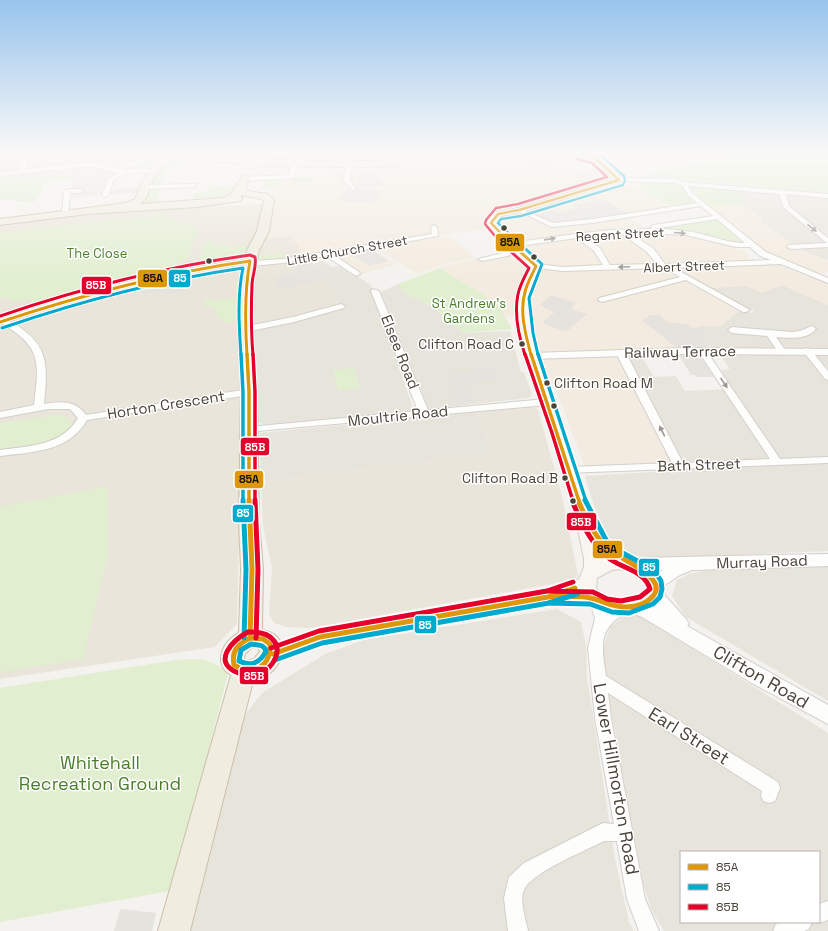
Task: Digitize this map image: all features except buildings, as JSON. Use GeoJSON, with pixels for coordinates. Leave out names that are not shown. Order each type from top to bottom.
{"type":"FeatureCollection","features":[{"type":"Feature","properties":{"kind":"highway"},"geometry":{"type":"LineString","coordinates":[[106,210],[130,206],[138,201],[140,196]]}},
{"type":"Feature","properties":{"kind":"highway"},"geometry":{"type":"LineString","coordinates":[[225,201],[234,196]]}},
{"type":"Feature","properties":{"kind":"highway"},"geometry":{"type":"LineString","coordinates":[[250,638],[252,569],[249,522],[249,392],[245,329],[246,282],[253,250],[263,231],[269,200],[265,196]]}},
{"type":"Feature","properties":{"kind":"highway"},"geometry":{"type":"LineString","coordinates":[[0,222],[106,210],[167,207],[251,197],[262,199],[268,203]]}},
{"type":"Feature","properties":{"kind":"highway"},"geometry":{"type":"LineString","coordinates":[[138,201],[148,206],[167,207]]}},
{"type":"Feature","properties":{"kind":"highway"},"geometry":{"type":"LineString","coordinates":[[250,638],[267,641],[273,649],[271,659],[256,670],[244,670],[234,665],[232,655],[236,646],[250,638]]}},
{"type":"Feature","properties":{"kind":"highway"},"geometry":{"type":"LineString","coordinates":[[174,931],[244,670]]}},
{"type":"Feature","properties":{"kind":"main road"},"geometry":{"type":"LineString","coordinates":[[536,266],[491,224],[494,217],[564,196]]}},
{"type":"Feature","properties":{"kind":"main road","name":"Clifton Road"},"geometry":{"type":"LineString","coordinates":[[536,266],[524,294],[524,318],[532,356],[584,515],[593,563],[592,589],[630,607]]}},
{"type":"Feature","properties":{"kind":"main road","name":"Clifton Road"},"geometry":{"type":"LineString","coordinates":[[584,515],[599,541],[606,548],[651,576],[654,589]]}},
{"type":"Feature","properties":{"kind":"main road"},"geometry":{"type":"LineString","coordinates":[[273,654],[320,637],[592,589],[610,564],[630,563]]}},
{"type":"Feature","properties":{"kind":"main road"},"geometry":{"type":"LineString","coordinates":[[630,607],[646,601],[654,589]]}},
{"type":"Feature","properties":{"kind":"street"},"geometry":{"type":"LineString","coordinates":[[64,214],[67,196]]}},
{"type":"Feature","properties":{"kind":"street"},"geometry":{"type":"LineString","coordinates":[[693,196],[763,254],[783,262]]}},
{"type":"Feature","properties":{"kind":"street"},"geometry":{"type":"LineString","coordinates":[[783,196],[786,207],[828,241]]}},
{"type":"Feature","properties":{"kind":"street"},"geometry":{"type":"LineString","coordinates":[[519,210],[552,225],[592,222],[612,217],[701,204]]}},
{"type":"Feature","properties":{"kind":"street"},"geometry":{"type":"LineString","coordinates":[[639,231],[685,221],[719,217]]}},
{"type":"Feature","properties":{"kind":"street","name":"Little Church Street"},"geometry":{"type":"LineString","coordinates":[[2,322],[97,292],[198,268],[328,254],[370,245],[436,235],[434,227]]}},
{"type":"Feature","properties":{"kind":"street","name":"Regent Street"},"geometry":{"type":"LineString","coordinates":[[482,259],[516,248],[578,235],[639,231],[686,233],[736,245],[751,245]]}},
{"type":"Feature","properties":{"kind":"street"},"geometry":{"type":"LineString","coordinates":[[623,232],[650,250],[665,266],[746,310]]}},
{"type":"Feature","properties":{"kind":"street"},"geometry":{"type":"LineString","coordinates":[[578,235],[597,250],[608,268]]}},
{"type":"Feature","properties":{"kind":"street"},"geometry":{"type":"LineString","coordinates":[[791,247],[828,245]]}},
{"type":"Feature","properties":{"kind":"street"},"geometry":{"type":"LineString","coordinates":[[328,254],[356,274]]}},
{"type":"Feature","properties":{"kind":"street","name":"Albert Street"},"geometry":{"type":"LineString","coordinates":[[536,266],[563,269],[783,262],[828,281]]}},
{"type":"Feature","properties":{"kind":"street"},"geometry":{"type":"LineString","coordinates":[[602,300],[686,278]]}},
{"type":"Feature","properties":{"kind":"street","name":"Elsee Road"},"geometry":{"type":"LineString","coordinates":[[376,291],[424,413]]}},
{"type":"Feature","properties":{"kind":"street"},"geometry":{"type":"LineString","coordinates":[[245,329],[294,319],[341,306]]}},
{"type":"Feature","properties":{"kind":"street"},"geometry":{"type":"LineString","coordinates":[[2,322],[28,337],[38,354],[42,370],[39,408]]}},
{"type":"Feature","properties":{"kind":"street"},"geometry":{"type":"LineString","coordinates":[[732,330],[799,335],[806,334],[812,329]]}},
{"type":"Feature","properties":{"kind":"street"},"geometry":{"type":"LineString","coordinates":[[770,334],[782,351]]}},
{"type":"Feature","properties":{"kind":"street"},"geometry":{"type":"LineString","coordinates":[[702,351],[777,462]]}},
{"type":"Feature","properties":{"kind":"street","name":"Railway Terrace"},"geometry":{"type":"LineString","coordinates":[[532,356],[702,351],[828,352]]}},
{"type":"Feature","properties":{"kind":"street"},"geometry":{"type":"LineString","coordinates":[[807,352],[828,377]]}},
{"type":"Feature","properties":{"kind":"street"},"geometry":{"type":"LineString","coordinates":[[621,353],[680,466]]}},
{"type":"Feature","properties":{"kind":"street","name":"Horton Crescent"},"geometry":{"type":"LineString","coordinates":[[83,418],[249,392]]}},
{"type":"Feature","properties":{"kind":"street","name":"Moultrie Road"},"geometry":{"type":"LineString","coordinates":[[249,430],[548,402]]}},
{"type":"Feature","properties":{"kind":"street"},"geometry":{"type":"LineString","coordinates":[[0,415],[59,405],[71,406],[80,411],[83,418],[80,427],[68,438],[62,441],[53,444],[0,453]]}},
{"type":"Feature","properties":{"kind":"street","name":"Bath Street"},"geometry":{"type":"LineString","coordinates":[[569,471],[828,460]]}},
{"type":"Feature","properties":{"kind":"street","name":"Murray Road"},"geometry":{"type":"LineString","coordinates":[[630,563],[696,564],[828,560]]}},
{"type":"Feature","properties":{"kind":"street","name":"Murray Road"},"geometry":{"type":"LineString","coordinates":[[654,589],[675,570],[696,564]]}},
{"type":"Feature","properties":{"kind":"street","name":"Lower Hillmorton Road"},"geometry":{"type":"LineString","coordinates":[[592,589],[602,618],[596,648],[603,718],[636,899],[649,931]]}},
{"type":"Feature","properties":{"kind":"street","name":"Clifton Road"},"geometry":{"type":"LineString","coordinates":[[654,589],[666,610],[694,638]]}},
{"type":"Feature","properties":{"kind":"street"},"geometry":{"type":"LineString","coordinates":[[601,625],[614,614],[630,607]]}},
{"type":"Feature","properties":{"kind":"street","name":"Clifton Road"},"geometry":{"type":"LineString","coordinates":[[630,607],[648,612],[757,676],[828,715]]}},
{"type":"Feature","properties":{"kind":"street","name":"Earl Street"},"geometry":{"type":"LineString","coordinates":[[599,680],[772,788],[769,796]]}},
{"type":"Feature","properties":{"kind":"street"},"geometry":{"type":"LineString","coordinates":[[518,931],[513,898],[516,884],[530,869],[603,832],[625,834]]}},
{"type":"Feature","properties":{"kind":"street"},"geometry":{"type":"LineString","coordinates":[[783,931],[800,923]]}},
{"type":"Feature","properties":{"kind":"shaded area"},"geometry":{"type":"Polygon","coordinates":[[[272,196],[553,196],[512,209],[524,211],[575,196],[651,196],[671,207],[622,214],[643,227],[629,229],[643,233],[684,236],[720,243],[745,251],[751,261],[656,266],[740,310],[720,326],[699,326],[710,348],[619,353],[674,465],[585,468],[562,405],[533,338],[525,306],[517,305],[517,316],[504,317],[499,307],[487,299],[487,297],[440,268],[475,259],[485,259],[513,253],[528,264],[527,277],[540,266],[536,257],[518,246],[496,225],[496,222],[485,223],[490,228],[488,229],[365,245],[397,264],[359,275],[327,253],[304,257],[292,237],[264,239],[272,196]]]}},
{"type":"Feature","properties":{"kind":"shaded area"},"geometry":{"type":"Polygon","coordinates":[[[340,196],[381,196],[377,202],[373,203],[347,202],[338,200],[340,196]]]}},
{"type":"Feature","properties":{"kind":"shaded area"},"geometry":{"type":"Polygon","coordinates":[[[742,196],[813,196],[828,198],[828,260],[795,248],[798,248],[759,220],[762,219],[743,205],[742,196]]]}},
{"type":"Feature","properties":{"kind":"shaded area"},"geometry":{"type":"Polygon","coordinates":[[[604,200],[628,213],[604,216],[594,220],[551,224],[536,216],[552,210],[558,213],[578,208],[572,205],[604,200]]]}},
{"type":"Feature","properties":{"kind":"shaded area"},"geometry":{"type":"Polygon","coordinates":[[[262,204],[257,232],[253,239],[292,237],[304,257],[321,269],[339,305],[293,318],[238,329],[242,380],[237,624],[215,647],[0,679],[0,224],[87,213],[262,204]]]}},
{"type":"Feature","properties":{"kind":"shaded area"},"geometry":{"type":"Polygon","coordinates":[[[743,205],[763,219],[760,220],[779,235],[799,248],[797,249],[828,260],[828,271],[821,274],[761,250],[708,206],[743,205]]]}},
{"type":"Feature","properties":{"kind":"shaded area"},"geometry":{"type":"Polygon","coordinates":[[[450,237],[476,257],[436,267],[419,274],[372,247],[450,237]]]}},
{"type":"Feature","properties":{"kind":"shaded area"},"geometry":{"type":"Polygon","coordinates":[[[369,248],[389,261],[369,266],[348,252],[369,248]]]}},
{"type":"Feature","properties":{"kind":"shaded area"},"geometry":{"type":"Polygon","coordinates":[[[306,259],[321,269],[326,280],[298,284],[299,287],[279,290],[275,279],[281,278],[281,274],[294,273],[293,262],[306,259]]]}},
{"type":"Feature","properties":{"kind":"shaded area"},"geometry":{"type":"Polygon","coordinates":[[[323,260],[332,267],[340,265],[371,285],[414,411],[265,425],[258,421],[254,330],[301,320],[339,305],[321,269],[314,264],[323,260]]]}},
{"type":"Feature","properties":{"kind":"shaded area"},"geometry":{"type":"Polygon","coordinates":[[[778,265],[828,284],[828,305],[782,285],[762,293],[747,286],[708,288],[670,267],[778,265]]]}},
{"type":"Feature","properties":{"kind":"shaded area"},"geometry":{"type":"Polygon","coordinates":[[[398,284],[406,294],[433,307],[463,333],[510,331],[521,372],[524,372],[532,394],[529,398],[429,409],[381,292],[398,284]]]}},
{"type":"Feature","properties":{"kind":"shaded area"},"geometry":{"type":"Polygon","coordinates":[[[782,285],[828,305],[828,551],[667,558],[637,556],[621,551],[607,538],[594,506],[585,476],[687,470],[627,356],[641,355],[654,377],[676,376],[685,391],[733,389],[721,370],[730,369],[720,355],[742,354],[738,348],[710,348],[699,325],[720,326],[740,310],[751,313],[754,310],[744,308],[708,288],[747,286],[762,293],[782,285]]]}},
{"type":"Feature","properties":{"kind":"shaded area"},"geometry":{"type":"Polygon","coordinates":[[[179,288],[187,290],[185,293],[161,295],[159,292],[142,295],[140,291],[153,289],[174,290],[179,288]]]}},
{"type":"Feature","properties":{"kind":"shaded area"},"geometry":{"type":"Polygon","coordinates":[[[551,295],[576,303],[571,309],[587,314],[566,332],[542,322],[554,313],[540,305],[551,295]]]}},
{"type":"Feature","properties":{"kind":"shaded area"},"geometry":{"type":"Polygon","coordinates":[[[650,315],[660,315],[666,322],[688,324],[693,328],[700,327],[710,348],[678,349],[645,323],[643,320],[650,315]]]}},
{"type":"Feature","properties":{"kind":"shaded area"},"geometry":{"type":"Polygon","coordinates":[[[679,355],[699,355],[714,377],[696,377],[695,375],[691,375],[679,355]]]}},
{"type":"Feature","properties":{"kind":"shaded area"},"geometry":{"type":"Polygon","coordinates":[[[495,369],[498,379],[454,383],[451,373],[495,369]]]}},
{"type":"Feature","properties":{"kind":"shaded area"},"geometry":{"type":"Polygon","coordinates":[[[468,386],[475,402],[458,404],[451,388],[468,386]]]}},
{"type":"Feature","properties":{"kind":"shaded area"},"geometry":{"type":"Polygon","coordinates":[[[533,407],[538,410],[562,496],[578,575],[574,580],[310,628],[286,627],[274,623],[269,614],[272,568],[263,527],[261,482],[493,454],[476,412],[533,407]]]}},
{"type":"Feature","properties":{"kind":"shaded area"},"geometry":{"type":"Polygon","coordinates":[[[476,412],[493,454],[261,482],[259,433],[476,412]]]}},
{"type":"Feature","properties":{"kind":"shaded area"},"geometry":{"type":"Polygon","coordinates":[[[828,565],[828,701],[686,617],[672,596],[677,580],[689,574],[707,570],[828,565]]]}},
{"type":"Feature","properties":{"kind":"shaded area"},"geometry":{"type":"Polygon","coordinates":[[[557,609],[581,622],[586,646],[587,677],[615,859],[629,922],[634,931],[190,931],[242,719],[262,693],[325,654],[364,640],[557,609]]]}},
{"type":"Feature","properties":{"kind":"shaded area"},"geometry":{"type":"Polygon","coordinates":[[[631,614],[642,617],[828,733],[828,931],[664,931],[652,911],[641,878],[622,777],[619,748],[602,674],[602,651],[610,627],[624,616],[631,614]]]}},
{"type":"Feature","properties":{"kind":"shaded area"},"geometry":{"type":"Polygon","coordinates":[[[120,909],[156,913],[152,931],[114,931],[120,909]]]}},
{"type":"Feature","properties":{"kind":"green space"},"geometry":{"type":"Polygon","coordinates":[[[0,196],[40,196],[34,202],[0,200],[0,196]]]}},
{"type":"Feature","properties":{"kind":"green space"},"geometry":{"type":"Polygon","coordinates":[[[146,196],[159,196],[157,205],[145,204],[146,196]]]}},
{"type":"Feature","properties":{"kind":"green space"},"geometry":{"type":"Polygon","coordinates":[[[194,196],[224,196],[210,201],[193,202],[194,196]]]}},
{"type":"Feature","properties":{"kind":"green space"},"geometry":{"type":"Polygon","coordinates":[[[651,196],[691,196],[697,203],[668,205],[651,196]]]}},
{"type":"Feature","properties":{"kind":"green space"},"geometry":{"type":"Polygon","coordinates":[[[698,196],[742,196],[743,205],[708,206],[698,196]]]}},
{"type":"Feature","properties":{"kind":"green space","name":"The Close"},"geometry":{"type":"Polygon","coordinates":[[[164,216],[198,228],[188,259],[164,269],[89,287],[40,302],[32,301],[31,299],[12,302],[9,298],[0,298],[0,233],[82,223],[164,216]]]}},
{"type":"Feature","properties":{"kind":"green space"},"geometry":{"type":"Polygon","coordinates":[[[717,220],[743,243],[701,233],[660,228],[717,220]]]}},
{"type":"Feature","properties":{"kind":"green space"},"geometry":{"type":"Polygon","coordinates":[[[214,240],[212,246],[227,244],[229,247],[248,247],[242,257],[199,263],[205,242],[214,240]]]}},
{"type":"Feature","properties":{"kind":"green space"},"geometry":{"type":"Polygon","coordinates":[[[280,252],[284,255],[284,260],[257,261],[257,255],[276,254],[280,252]]]}},
{"type":"Feature","properties":{"kind":"green space","name":"St Andrew's Gardens"},"geometry":{"type":"Polygon","coordinates":[[[440,268],[487,297],[487,299],[499,307],[512,329],[463,333],[433,307],[406,294],[398,284],[440,268]]]}},
{"type":"Feature","properties":{"kind":"green space"},"geometry":{"type":"Polygon","coordinates":[[[185,276],[188,285],[177,289],[140,291],[138,287],[185,276]]]}},
{"type":"Feature","properties":{"kind":"green space"},"geometry":{"type":"Polygon","coordinates":[[[236,283],[240,283],[238,321],[224,323],[215,315],[215,308],[204,306],[206,299],[209,297],[212,302],[217,301],[218,299],[235,298],[236,283]]]}},
{"type":"Feature","properties":{"kind":"green space"},"geometry":{"type":"Polygon","coordinates":[[[354,368],[360,388],[338,390],[333,370],[354,368]]]}},
{"type":"Feature","properties":{"kind":"green space"},"geometry":{"type":"Polygon","coordinates":[[[56,415],[70,419],[74,428],[71,435],[0,455],[0,423],[56,415]]]}},
{"type":"Feature","properties":{"kind":"green space"},"geometry":{"type":"Polygon","coordinates":[[[107,486],[108,554],[83,659],[0,672],[0,507],[107,486]]]}},
{"type":"Feature","properties":{"kind":"green space","name":"Whitehall Recreation Ground"},"geometry":{"type":"Polygon","coordinates":[[[176,660],[204,660],[215,664],[228,673],[177,875],[175,890],[0,922],[0,688],[176,660]]]}},
{"type":"Feature","properties":{"kind":"transit line","name":"85B"},"geometry":{"type":"LineString","coordinates":[[543,196],[518,204],[496,208],[486,220],[485,224],[491,233],[529,268],[517,298],[520,336],[529,369],[552,433],[569,491],[580,519],[595,545],[602,553],[615,563],[645,579],[650,589],[640,597],[621,601],[607,599],[593,592],[548,591]]}},
{"type":"Feature","properties":{"kind":"transit line","name":"85A"},"geometry":{"type":"LineString","coordinates":[[548,597],[585,597],[592,598],[610,606],[624,607],[645,603],[655,594],[657,587],[655,581],[649,575],[613,554],[601,542],[585,517],[572,482],[527,337],[524,320],[523,298],[536,266],[495,229],[491,223],[498,214],[519,210],[564,196]]}},
{"type":"Feature","properties":{"kind":"transit line","name":"85"},"geometry":{"type":"LineString","coordinates":[[548,603],[590,604],[612,612],[629,613],[653,604],[660,597],[662,589],[661,581],[654,570],[619,551],[606,540],[585,500],[541,366],[533,333],[529,298],[542,264],[498,223],[501,219],[521,216],[585,196]]}},
{"type":"Feature","properties":{"kind":"transit line","name":"85B"},"geometry":{"type":"LineString","coordinates":[[0,316],[30,305],[123,278],[218,259],[250,255],[255,257],[256,262],[252,283],[251,329],[255,392],[255,522],[258,569],[256,638]]}},
{"type":"Feature","properties":{"kind":"transit line","name":"85A"},"geometry":{"type":"LineString","coordinates":[[0,322],[92,293],[124,285],[186,271],[250,261],[246,282],[245,329],[249,392],[249,522],[252,569],[250,638]]}},
{"type":"Feature","properties":{"kind":"transit line","name":"85"},"geometry":{"type":"LineString","coordinates":[[2,328],[61,308],[151,284],[243,268],[240,282],[239,329],[243,392],[243,522],[246,569],[244,638]]}},
{"type":"Feature","properties":{"kind":"transit line","name":"85B"},"geometry":{"type":"LineString","coordinates":[[271,648],[319,631],[547,591],[573,582]]}},
{"type":"Feature","properties":{"kind":"transit line","name":"85A"},"geometry":{"type":"LineString","coordinates":[[273,654],[320,637],[548,597],[575,588]]}},
{"type":"Feature","properties":{"kind":"transit line","name":"85"},"geometry":{"type":"LineString","coordinates":[[275,660],[322,643],[549,603],[577,594]]}},
{"type":"Feature","properties":{"kind":"transit line","name":"85B"},"geometry":{"type":"LineString","coordinates":[[248,632],[237,638],[225,654],[226,665],[231,670],[243,676],[254,676],[264,672],[272,665],[277,657],[278,648],[274,640],[266,634],[260,632],[250,632]]}},
{"type":"Feature","properties":{"kind":"transit line","name":"85A"},"geometry":{"type":"LineString","coordinates":[[250,638],[263,639],[270,644],[270,655],[265,664],[257,670],[246,671],[234,665],[233,656],[236,648],[242,642],[250,638]]}},
{"type":"Feature","properties":{"kind":"transit line","name":"85"},"geometry":{"type":"LineString","coordinates":[[251,644],[261,645],[265,648],[266,651],[264,655],[255,664],[248,664],[239,661],[241,650],[251,644]]}},
{"type":"Feature","properties":{"kind":"place","name":"Clifton Road C"},"geometry":{"type":"Point","coordinates":[522,344]}},
{"type":"Feature","properties":{"kind":"place","name":"Clifton Road M"},"geometry":{"type":"Point","coordinates":[547,383]}},
{"type":"Feature","properties":{"kind":"place","name":"Clifton Road B"},"geometry":{"type":"Point","coordinates":[565,478]}}]}
